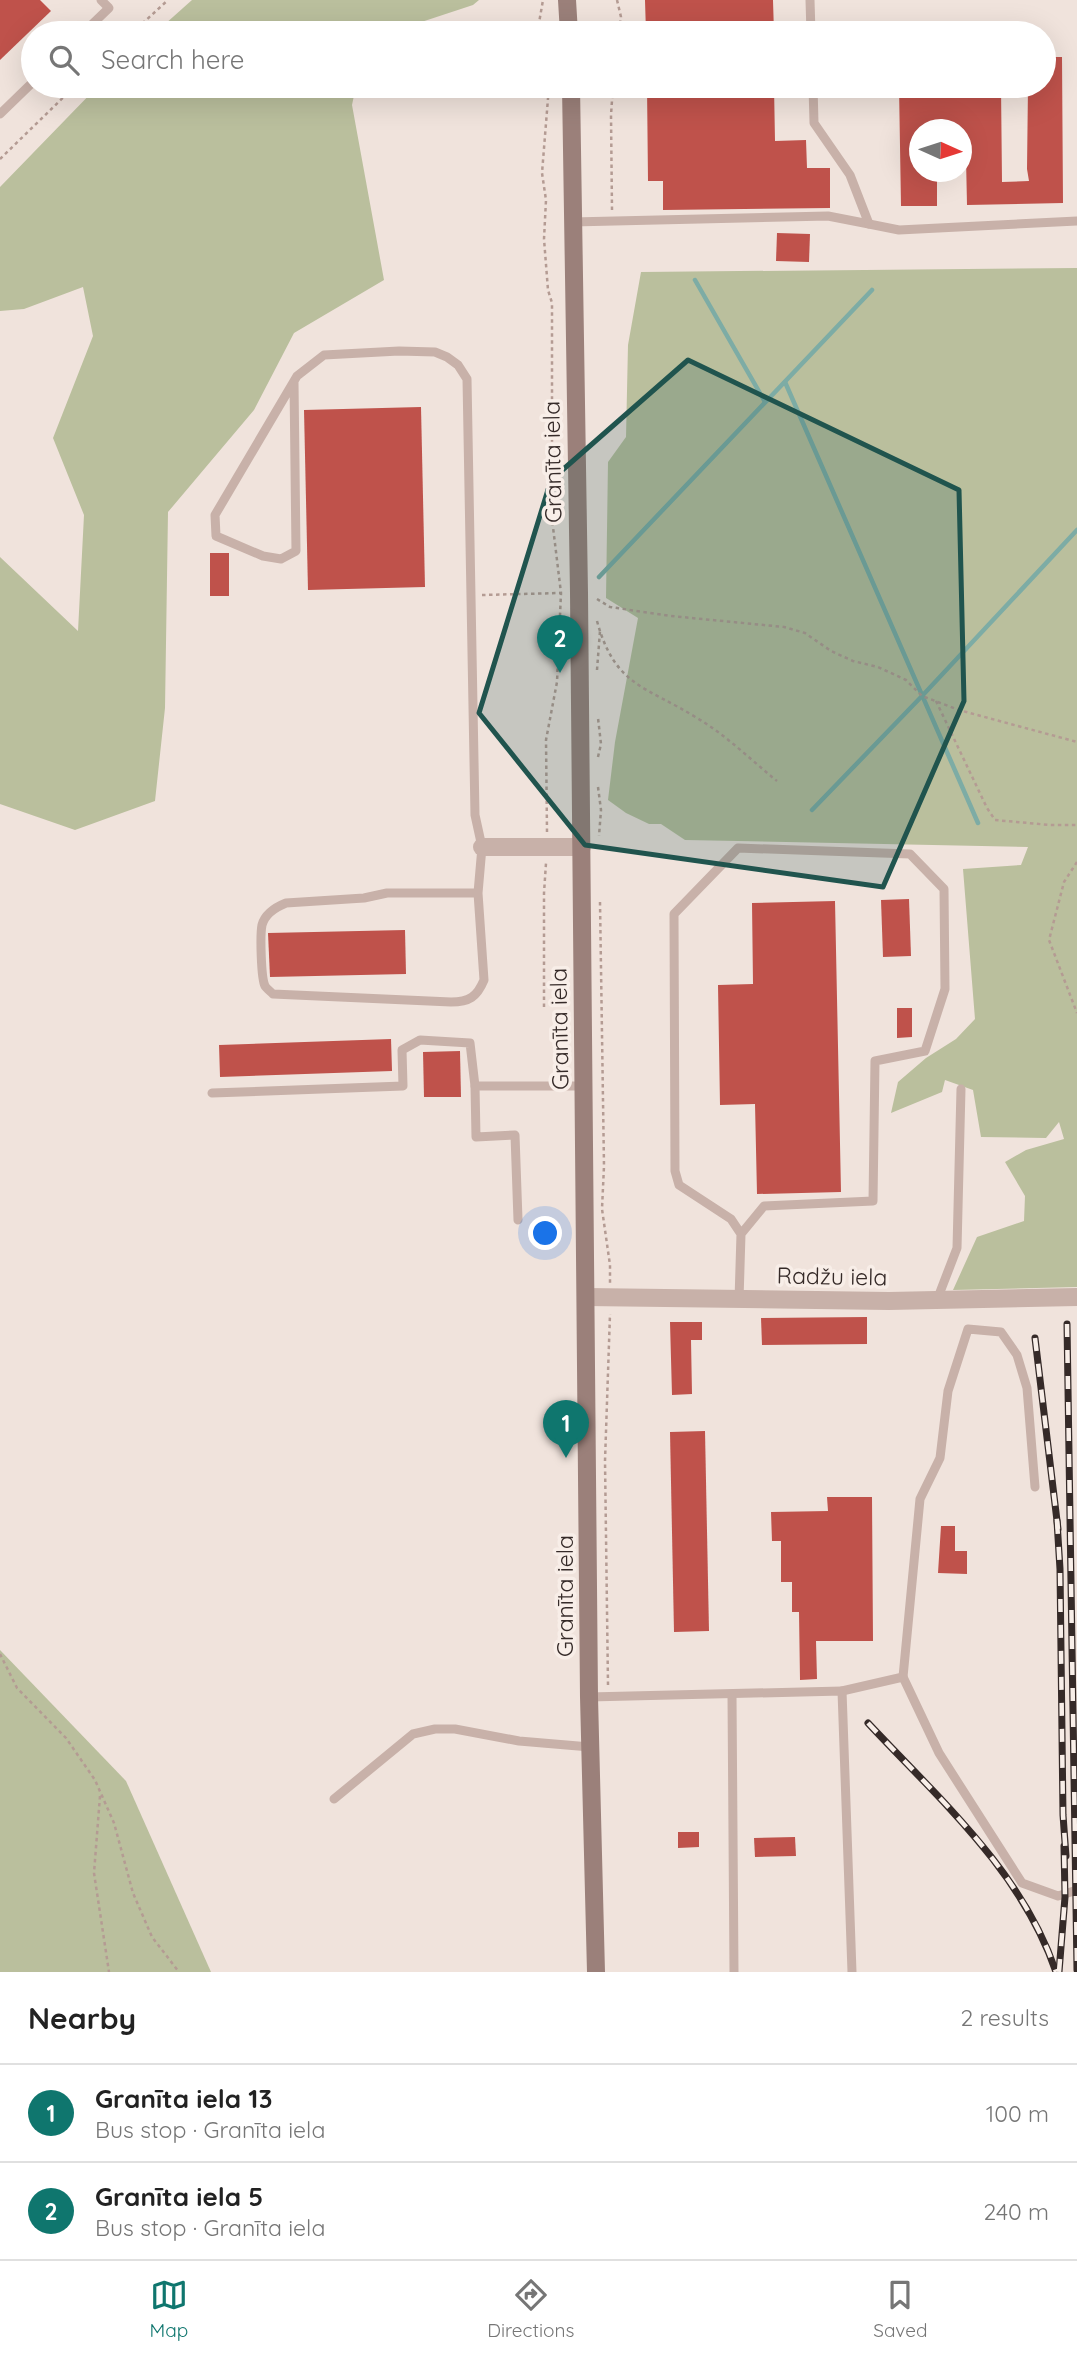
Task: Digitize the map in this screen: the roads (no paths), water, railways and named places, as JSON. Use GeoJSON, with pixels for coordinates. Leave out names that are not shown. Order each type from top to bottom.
{"type":"FeatureCollection","features":[{"type":"Feature","properties":{"kind":"main road"},"geometry":{"type":"LineString","coordinates":[[567,0],[568,21]]}},
{"type":"Feature","properties":{"kind":"main road","name":"Granīta iela"},"geometry":{"type":"LineString","coordinates":[[571,98],[582,847],[589,1697],[596,1972]]}},
{"type":"Feature","properties":{"kind":"street"},"geometry":{"type":"LineString","coordinates":[[482,848],[582,847]]}},
{"type":"Feature","properties":{"kind":"street","name":"Radžu iela"},"geometry":{"type":"LineString","coordinates":[[586,1297],[739,1300],[1077,1297]]}},
{"type":"Feature","properties":{"kind":"lane"},"geometry":{"type":"LineString","coordinates":[[95,21],[109,8],[101,0]]}},
{"type":"Feature","properties":{"kind":"lane"},"geometry":{"type":"LineString","coordinates":[[810,0],[811,21]]}},
{"type":"Feature","properties":{"kind":"lane"},"geometry":{"type":"LineString","coordinates":[[0,114],[21,94]]}},
{"type":"Feature","properties":{"kind":"lane"},"geometry":{"type":"LineString","coordinates":[[813,98],[814,123],[850,175],[869,224]]}},
{"type":"Feature","properties":{"kind":"lane"},"geometry":{"type":"LineString","coordinates":[[572,222],[828,216],[899,230],[1077,221]]}},
{"type":"Feature","properties":{"kind":"lane"},"geometry":{"type":"LineString","coordinates":[[294,382],[296,551],[281,559],[263,556],[216,536],[215,514],[297,376],[324,355],[399,351],[435,352],[458,366],[467,379],[475,815],[482,848],[478,893],[484,981],[480,991],[472,999],[451,1002],[273,994],[265,987],[262,975],[262,925],[277,906],[286,903],[364,898],[381,893],[478,893]]}},
{"type":"Feature","properties":{"kind":"lane"},"geometry":{"type":"LineString","coordinates":[[739,1300],[741,1234],[731,1219],[679,1185],[675,1171],[674,914],[738,848],[910,853],[944,889],[945,989],[925,1051],[875,1062],[873,1201],[764,1206],[741,1234]]}},
{"type":"Feature","properties":{"kind":"lane"},"geometry":{"type":"LineString","coordinates":[[212,1093],[403,1086],[402,1050],[420,1040],[470,1043],[477,1136],[515,1135],[518,1220]]}},
{"type":"Feature","properties":{"kind":"lane"},"geometry":{"type":"LineString","coordinates":[[475,1086],[584,1086]]}},
{"type":"Feature","properties":{"kind":"lane"},"geometry":{"type":"LineString","coordinates":[[937,1300],[957,1248],[961,1089]]}},
{"type":"Feature","properties":{"kind":"lane"},"geometry":{"type":"LineString","coordinates":[[1035,1487],[1027,1388],[1017,1356],[1001,1332],[968,1329],[948,1391],[940,1458],[920,1499],[903,1677],[939,1753],[1022,1882],[1058,1896],[1077,1890]]}},
{"type":"Feature","properties":{"kind":"lane"},"geometry":{"type":"LineString","coordinates":[[589,1697],[842,1691],[903,1677]]}},
{"type":"Feature","properties":{"kind":"lane"},"geometry":{"type":"LineString","coordinates":[[842,1691],[852,1972]]}},
{"type":"Feature","properties":{"kind":"lane"},"geometry":{"type":"LineString","coordinates":[[732,1695],[734,1972]]}},
{"type":"Feature","properties":{"kind":"lane"},"geometry":{"type":"LineString","coordinates":[[334,1798],[413,1734],[435,1729],[455,1729],[519,1741],[590,1747]]}},
{"type":"Feature","properties":{"kind":"waterway"},"geometry":{"type":"LineString","coordinates":[[695,280],[765,402]]}},
{"type":"Feature","properties":{"kind":"waterway"},"geometry":{"type":"LineString","coordinates":[[599,577],[872,290]]}},
{"type":"Feature","properties":{"kind":"waterway"},"geometry":{"type":"LineString","coordinates":[[785,382],[978,823]]}},
{"type":"Feature","properties":{"kind":"waterway"},"geometry":{"type":"LineString","coordinates":[[812,810],[1077,530]]}},
{"type":"Feature","properties":{"kind":"railway"},"geometry":{"type":"LineString","coordinates":[[1067,1324],[1077,1970]]}},
{"type":"Feature","properties":{"kind":"railway"},"geometry":{"type":"LineString","coordinates":[[1035,1338],[1058,1529]]}},
{"type":"Feature","properties":{"kind":"railway"},"geometry":{"type":"LineString","coordinates":[[1057,1521],[1066,1856]]}},
{"type":"Feature","properties":{"kind":"railway"},"geometry":{"type":"LineString","coordinates":[[868,1723],[950,1809],[1000,1869],[1041,1935],[1056,1972]]}},
{"type":"Feature","properties":{"kind":"railway"},"geometry":{"type":"LineString","coordinates":[[1059,1972],[1065,1897],[1064,1846]]}},
{"type":"Feature","properties":{"kind":"place","name":"Granīta iela 5"},"geometry":{"type":"Point","coordinates":[560,673]}},
{"type":"Feature","properties":{"kind":"place","name":"Granīta iela 13"},"geometry":{"type":"Point","coordinates":[566,1458]}}]}
